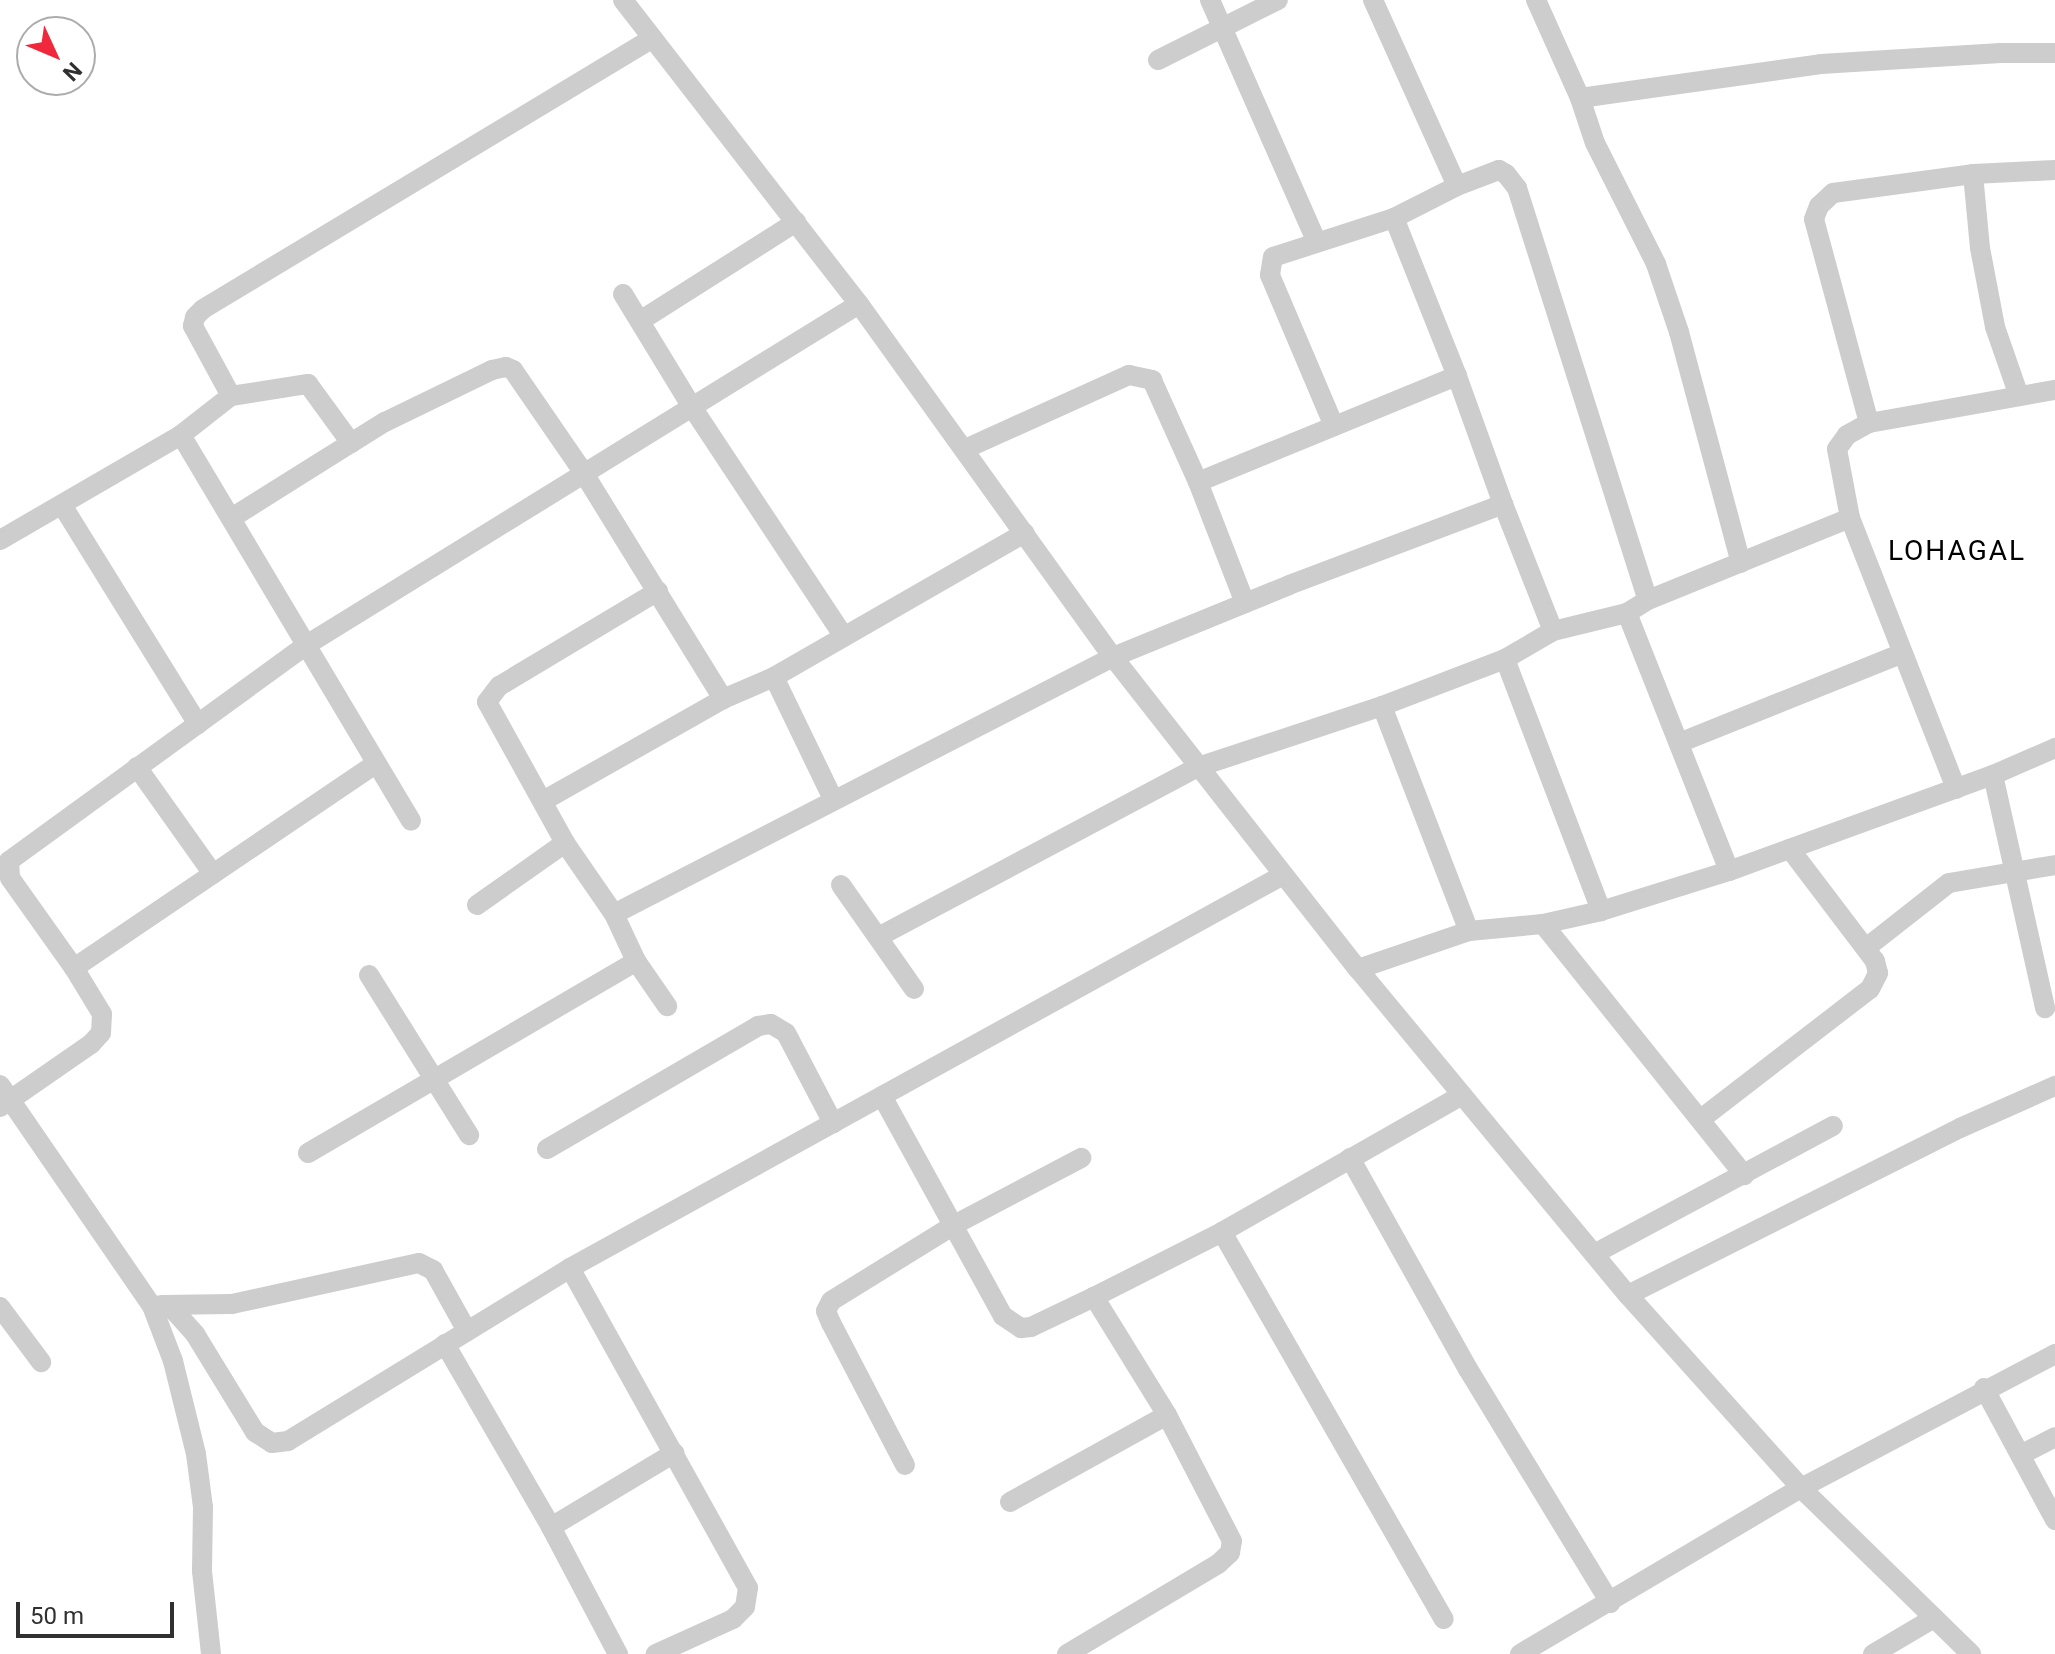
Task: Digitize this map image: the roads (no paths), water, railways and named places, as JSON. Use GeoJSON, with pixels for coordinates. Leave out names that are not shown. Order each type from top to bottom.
{"type":"FeatureCollection","features":[{"type":"Feature","properties":{"kind":"street"},"geometry":{"type":"LineString","coordinates":[[623,0],[859,304],[1113,657],[1358,969],[1628,1295],[1801,1488],[1971,1654]]}},
{"type":"Feature","properties":{"kind":"street"},"geometry":{"type":"LineString","coordinates":[[1210,0],[1316,240]]}},
{"type":"Feature","properties":{"kind":"street"},"geometry":{"type":"LineString","coordinates":[[1158,60],[1278,0]]}},
{"type":"Feature","properties":{"kind":"street"},"geometry":{"type":"LineString","coordinates":[[1373,0],[1457,186]]}},
{"type":"Feature","properties":{"kind":"street"},"geometry":{"type":"LineString","coordinates":[[1536,0],[1580,98],[1595,143],[1656,264],[1741,563]]}},
{"type":"Feature","properties":{"kind":"street"},"geometry":{"type":"LineString","coordinates":[[231,396],[193,326],[195,317],[203,309],[653,38]]}},
{"type":"Feature","properties":{"kind":"street"},"geometry":{"type":"LineString","coordinates":[[1580,98],[1821,64],[2001,53],[2055,53]]}},
{"type":"Feature","properties":{"kind":"street"},"geometry":{"type":"LineString","coordinates":[[1334,426],[1270,275],[1270,263],[1279,252],[1394,218],[1457,186],[1499,170],[1513,180],[1517,188],[1648,600]]}},
{"type":"Feature","properties":{"kind":"street"},"geometry":{"type":"LineString","coordinates":[[1869,423],[1814,219],[1819,206],[1833,193],[1973,174],[2055,170]]}},
{"type":"Feature","properties":{"kind":"street"},"geometry":{"type":"LineString","coordinates":[[1973,174],[1980,248],[1995,327],[2019,396]]}},
{"type":"Feature","properties":{"kind":"street"},"geometry":{"type":"LineString","coordinates":[[1394,218],[1553,631]]}},
{"type":"Feature","properties":{"kind":"street"},"geometry":{"type":"LineString","coordinates":[[640,321],[796,222]]}},
{"type":"Feature","properties":{"kind":"street"},"geometry":{"type":"LineString","coordinates":[[623,294],[692,407],[843,635]]}},
{"type":"Feature","properties":{"kind":"street"},"geometry":{"type":"LineString","coordinates":[[859,304],[308,644],[9,861],[10,878],[74,968],[102,1014],[101,1033],[91,1044],[4,1097],[160,1305],[195,1334],[255,1432],[272,1443],[288,1441],[570,1268],[1283,875]]}},
{"type":"Feature","properties":{"kind":"street"},"geometry":{"type":"LineString","coordinates":[[233,517],[385,422],[506,367],[520,376],[583,472],[723,699]]}},
{"type":"Feature","properties":{"kind":"street"},"geometry":{"type":"LineString","coordinates":[[965,449],[1129,375],[1141,376],[1157,386],[1245,603]]}},
{"type":"Feature","properties":{"kind":"street"},"geometry":{"type":"LineString","coordinates":[[1198,482],[1457,376]]}},
{"type":"Feature","properties":{"kind":"street"},"geometry":{"type":"LineString","coordinates":[[0,540],[181,435],[231,396],[308,384],[351,443]]}},
{"type":"Feature","properties":{"kind":"street"},"geometry":{"type":"LineString","coordinates":[[1956,789],[1850,518],[1837,449],[1847,435],[1869,423],[2055,390]]}},
{"type":"Feature","properties":{"kind":"street"},"geometry":{"type":"LineString","coordinates":[[181,435],[233,517],[411,821]]}},
{"type":"Feature","properties":{"kind":"street"},"geometry":{"type":"LineString","coordinates":[[614,914],[1113,657],[1503,504]]}},
{"type":"Feature","properties":{"kind":"street"},"geometry":{"type":"LineString","coordinates":[[62,505],[198,724]]}},
{"type":"Feature","properties":{"kind":"street"},"geometry":{"type":"LineString","coordinates":[[880,936],[1198,767],[1382,706],[1505,659],[1553,631],[1627,613],[1648,600],[1850,518]]}},
{"type":"Feature","properties":{"kind":"street"},"geometry":{"type":"LineString","coordinates":[[543,801],[723,699],[774,677],[1024,533]]}},
{"type":"Feature","properties":{"kind":"street"},"geometry":{"type":"LineString","coordinates":[[658,591],[490,695],[487,702],[490,714],[565,843],[614,914],[636,961],[667,1006]]}},
{"type":"Feature","properties":{"kind":"street"},"geometry":{"type":"LineString","coordinates":[[1627,613],[1729,871]]}},
{"type":"Feature","properties":{"kind":"street"},"geometry":{"type":"LineString","coordinates":[[1679,743],[1903,653]]}},
{"type":"Feature","properties":{"kind":"street"},"geometry":{"type":"LineString","coordinates":[[1505,659],[1601,911]]}},
{"type":"Feature","properties":{"kind":"street"},"geometry":{"type":"LineString","coordinates":[[774,677],[833,799]]}},
{"type":"Feature","properties":{"kind":"street"},"geometry":{"type":"LineString","coordinates":[[1382,706],[1469,931]]}},
{"type":"Feature","properties":{"kind":"street"},"geometry":{"type":"LineString","coordinates":[[1358,969],[1469,931],[1543,924],[1601,911],[1729,871],[1956,789],[2055,748]]}},
{"type":"Feature","properties":{"kind":"street"},"geometry":{"type":"LineString","coordinates":[[74,968],[375,764]]}},
{"type":"Feature","properties":{"kind":"street"},"geometry":{"type":"LineString","coordinates":[[137,767],[213,874]]}},
{"type":"Feature","properties":{"kind":"street"},"geometry":{"type":"LineString","coordinates":[[1993,775],[2045,1008]]}},
{"type":"Feature","properties":{"kind":"street"},"geometry":{"type":"LineString","coordinates":[[477,905],[565,843]]}},
{"type":"Feature","properties":{"kind":"street"},"geometry":{"type":"LineString","coordinates":[[1701,1119],[1870,989],[1878,973],[1875,961],[1866,948],[1790,849]]}},
{"type":"Feature","properties":{"kind":"street"},"geometry":{"type":"LineString","coordinates":[[1866,948],[1949,883],[2055,865]]}},
{"type":"Feature","properties":{"kind":"street"},"geometry":{"type":"LineString","coordinates":[[841,885],[880,936],[914,989]]}},
{"type":"Feature","properties":{"kind":"street"},"geometry":{"type":"LineString","coordinates":[[1543,924],[1744,1175]]}},
{"type":"Feature","properties":{"kind":"street"},"geometry":{"type":"LineString","coordinates":[[308,1153],[636,961]]}},
{"type":"Feature","properties":{"kind":"street"},"geometry":{"type":"LineString","coordinates":[[369,975],[469,1135]]}},
{"type":"Feature","properties":{"kind":"street"},"geometry":{"type":"LineString","coordinates":[[547,1149],[758,1026],[771,1024],[786,1033],[833,1123]]}},
{"type":"Feature","properties":{"kind":"street"},"geometry":{"type":"LineString","coordinates":[[1628,1295],[1960,1128],[2055,1086]]}},
{"type":"Feature","properties":{"kind":"street"},"geometry":{"type":"LineString","coordinates":[[882,1096],[1003,1316],[1021,1328],[1031,1327],[1094,1297],[1222,1232],[1462,1095]]}},
{"type":"Feature","properties":{"kind":"street"},"geometry":{"type":"LineString","coordinates":[[1594,1254],[1833,1126]]}},
{"type":"Feature","properties":{"kind":"street"},"geometry":{"type":"LineString","coordinates":[[905,1465],[826,1311],[840,1294],[954,1225],[1081,1158]]}},
{"type":"Feature","properties":{"kind":"street"},"geometry":{"type":"LineString","coordinates":[[1350,1158],[1468,1369],[1610,1603]]}},
{"type":"Feature","properties":{"kind":"street"},"geometry":{"type":"LineString","coordinates":[[1222,1232],[1444,1619]]}},
{"type":"Feature","properties":{"kind":"street"},"geometry":{"type":"LineString","coordinates":[[160,1305],[232,1304],[419,1263],[433,1270],[467,1331]]}},
{"type":"Feature","properties":{"kind":"street"},"geometry":{"type":"LineString","coordinates":[[570,1268],[748,1588],[749,1597],[733,1619],[656,1654]]}},
{"type":"Feature","properties":{"kind":"street"},"geometry":{"type":"LineString","coordinates":[[1067,1654],[1218,1564],[1230,1553],[1232,1541],[1229,1528],[1167,1415],[1094,1297]]}},
{"type":"Feature","properties":{"kind":"street"},"geometry":{"type":"LineString","coordinates":[[160,1305],[196,1454],[203,1507],[202,1571],[211,1654]]}},
{"type":"Feature","properties":{"kind":"street"},"geometry":{"type":"LineString","coordinates":[[0,1307],[41,1362]]}},
{"type":"Feature","properties":{"kind":"street"},"geometry":{"type":"LineString","coordinates":[[445,1344],[551,1527],[618,1654]]}},
{"type":"Feature","properties":{"kind":"street"},"geometry":{"type":"LineString","coordinates":[[1520,1654],[1801,1488],[1984,1388],[2055,1354]]}},
{"type":"Feature","properties":{"kind":"street"},"geometry":{"type":"LineString","coordinates":[[1984,1388],[2055,1520]]}},
{"type":"Feature","properties":{"kind":"street"},"geometry":{"type":"LineString","coordinates":[[1010,1502],[1167,1415]]}},
{"type":"Feature","properties":{"kind":"street"},"geometry":{"type":"LineString","coordinates":[[2022,1454],[2055,1437]]}},
{"type":"Feature","properties":{"kind":"street"},"geometry":{"type":"LineString","coordinates":[[551,1527],[674,1453]]}},
{"type":"Feature","properties":{"kind":"street"},"geometry":{"type":"LineString","coordinates":[[1873,1654],[1934,1618]]}},
{"type":"Feature","properties":{"kind":"district","name":"LOHAGAL"},"geometry":{"type":"Point","coordinates":[1957,551]}}]}
